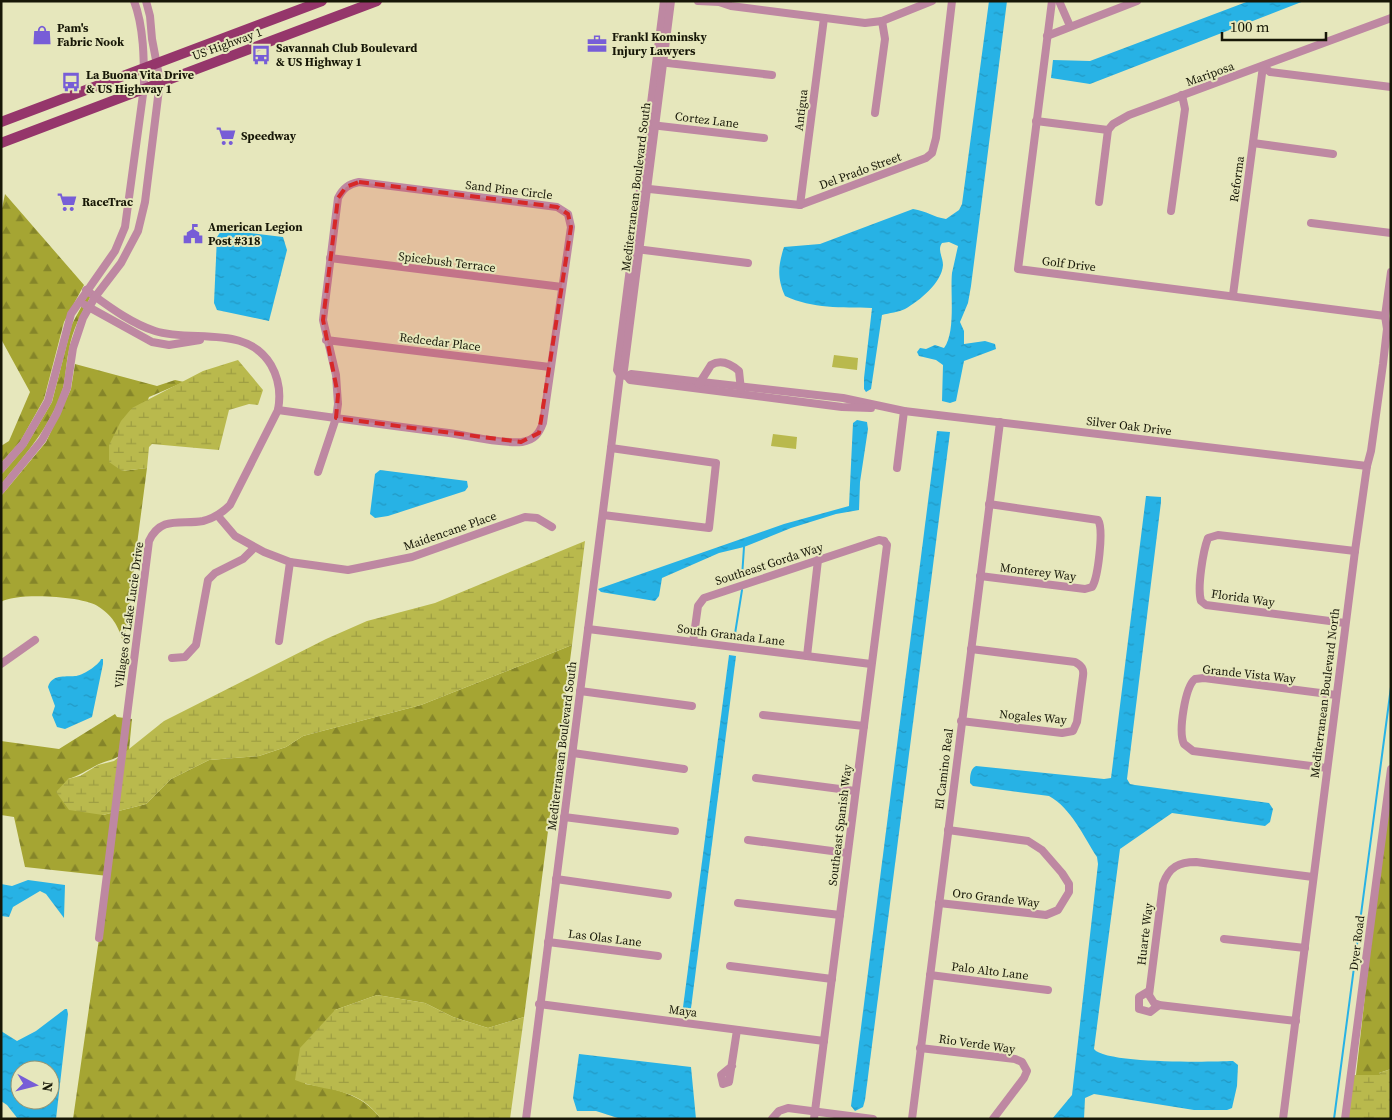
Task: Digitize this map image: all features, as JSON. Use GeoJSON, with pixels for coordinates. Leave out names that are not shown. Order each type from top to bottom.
{"type":"FeatureCollection","features":[{"type":"Feature","properties":{"kind":"main road","name":"US Highway 1"},"geometry":{"type":"LineString","coordinates":[[1,122],[322,1]]}},
{"type":"Feature","properties":{"kind":"main road","name":"US Highway 1"},"geometry":{"type":"LineString","coordinates":[[1,143],[144,87],[377,1]]}},
{"type":"Feature","properties":{"kind":"street"},"geometry":{"type":"LineString","coordinates":[[1,469],[23,444],[48,400],[68,323],[86,290],[115,251],[125,227],[144,87],[144,68],[138,12],[134,1]]}},
{"type":"Feature","properties":{"kind":"street"},"geometry":{"type":"LineString","coordinates":[[1,490],[42,440],[57,413],[67,388],[75,340],[89,308],[121,263],[138,231],[145,202],[160,81],[146,1]]}},
{"type":"Feature","properties":{"kind":"street","name":"Mediterranean Boulevard South"},"geometry":{"type":"LineString","coordinates":[[660,62],[664,1]]}},
{"type":"Feature","properties":{"kind":"street","name":"Mediterranean Boulevard South"},"geometry":{"type":"LineString","coordinates":[[526,1119],[611,448],[624,376],[636,249],[660,62],[671,1]]}},
{"type":"Feature","properties":{"kind":"street"},"geometry":{"type":"LineString","coordinates":[[698,1],[865,23],[882,21],[932,1]]}},
{"type":"Feature","properties":{"kind":"street","name":"Del Prado Street"},"geometry":{"type":"LineString","coordinates":[[644,188],[800,205],[926,158],[932,154],[936,138],[952,1]]}},
{"type":"Feature","properties":{"kind":"street","name":"Golf Drive"},"geometry":{"type":"LineString","coordinates":[[1052,1],[1018,269],[1233,295],[1385,316]]}},
{"type":"Feature","properties":{"kind":"street"},"geometry":{"type":"LineString","coordinates":[[1059,1],[1070,26]]}},
{"type":"Feature","properties":{"kind":"street"},"geometry":{"type":"LineString","coordinates":[[1047,36],[1137,1]]}},
{"type":"Feature","properties":{"kind":"street","name":"Antigua"},"geometry":{"type":"LineString","coordinates":[[800,205],[824,18]]}},
{"type":"Feature","properties":{"kind":"street","name":"Mariposa"},"geometry":{"type":"LineString","coordinates":[[1108,130],[1113,124],[1130,115],[1391,18]]}},
{"type":"Feature","properties":{"kind":"street"},"geometry":{"type":"LineString","coordinates":[[875,114],[885,39],[882,21]]}},
{"type":"Feature","properties":{"kind":"street"},"geometry":{"type":"LineString","coordinates":[[660,62],[772,75]]}},
{"type":"Feature","properties":{"kind":"street"},"geometry":{"type":"LineString","coordinates":[[1263,66],[1270,72],[1391,87]]}},
{"type":"Feature","properties":{"kind":"street","name":"Reforma"},"geometry":{"type":"LineString","coordinates":[[1233,295],[1263,66]]}},
{"type":"Feature","properties":{"kind":"street"},"geometry":{"type":"LineString","coordinates":[[1171,211],[1185,109],[1182,95]]}},
{"type":"Feature","properties":{"kind":"street"},"geometry":{"type":"LineString","coordinates":[[1036,121],[1108,130],[1099,202]]}},
{"type":"Feature","properties":{"kind":"street","name":"Cortez Lane"},"geometry":{"type":"LineString","coordinates":[[652,125],[764,138]]}},
{"type":"Feature","properties":{"kind":"street"},"geometry":{"type":"LineString","coordinates":[[1253,143],[1333,154]]}},
{"type":"Feature","properties":{"kind":"street","name":"Sand Pine Circle"},"geometry":{"type":"LineString","coordinates":[[278,410],[336,418],[492,439],[526,441],[539,433],[543,423],[571,228],[568,214],[563,209],[359,182],[346,187],[338,198],[323,320],[337,384],[336,418]]}},
{"type":"Feature","properties":{"kind":"street"},"geometry":{"type":"LineString","coordinates":[[1310,223],[1391,233]]}},
{"type":"Feature","properties":{"kind":"street"},"geometry":{"type":"LineString","coordinates":[[636,249],[748,263]]}},
{"type":"Feature","properties":{"kind":"street","name":"Spicebush Terrace"},"geometry":{"type":"LineString","coordinates":[[330,258],[562,287]]}},
{"type":"Feature","properties":{"kind":"street","name":"Mediterranean Boulevard North"},"geometry":{"type":"LineString","coordinates":[[1283,1119],[1354,551],[1367,466],[1372,450],[1383,364],[1387,329],[1385,316],[1391,272]]}},
{"type":"Feature","properties":{"kind":"street"},"geometry":{"type":"LineString","coordinates":[[86,290],[136,322],[153,330],[170,335],[220,338],[246,343],[266,358],[278,382],[278,410],[238,493],[230,505],[218,516]]}},
{"type":"Feature","properties":{"kind":"street"},"geometry":{"type":"LineString","coordinates":[[79,302],[152,342],[168,345],[220,338]]}},
{"type":"Feature","properties":{"kind":"street","name":"Redcedar Place"},"geometry":{"type":"LineString","coordinates":[[326,340],[550,367]]}},
{"type":"Feature","properties":{"kind":"street"},"geometry":{"type":"LineString","coordinates":[[699,385],[711,365],[720,362],[734,366],[739,371],[741,394]]}},
{"type":"Feature","properties":{"kind":"street","name":"Silver Oak Drive"},"geometry":{"type":"LineString","coordinates":[[624,376],[630,380],[741,386],[844,398],[904,411],[1367,466]]}},
{"type":"Feature","properties":{"kind":"street","name":"Silver Oak Drive"},"geometry":{"type":"LineString","coordinates":[[699,385],[741,394],[842,407],[888,408]]}},
{"type":"Feature","properties":{"kind":"street"},"geometry":{"type":"LineString","coordinates":[[897,468],[904,411]]}},
{"type":"Feature","properties":{"kind":"street"},"geometry":{"type":"LineString","coordinates":[[318,472],[336,418]]}},
{"type":"Feature","properties":{"kind":"street","name":"El Camino Real"},"geometry":{"type":"LineString","coordinates":[[912,1119],[1000,422]]}},
{"type":"Feature","properties":{"kind":"street"},"geometry":{"type":"LineString","coordinates":[[603,515],[709,528],[716,463],[611,448]]}},
{"type":"Feature","properties":{"kind":"street","name":"Monterey Way"},"geometry":{"type":"LineString","coordinates":[[980,576],[1084,590],[1092,587],[1096,576],[1102,530],[1098,520],[989,504]]}},
{"type":"Feature","properties":{"kind":"street","name":"Maidencane Place"},"geometry":{"type":"LineString","coordinates":[[218,516],[234,536],[254,548],[290,562],[348,570],[412,557],[525,517],[537,518],[552,526]]}},
{"type":"Feature","properties":{"kind":"street","name":"Villages of Lake Lucie Drive"},"geometry":{"type":"LineString","coordinates":[[99,938],[149,541],[156,529],[167,523],[198,522],[218,516]]}},
{"type":"Feature","properties":{"kind":"street","name":"Florida Way"},"geometry":{"type":"LineString","coordinates":[[1345,623],[1209,606],[1201,601],[1200,591],[1206,542],[1211,535],[1354,551]]}},
{"type":"Feature","properties":{"kind":"street","name":"Southeast Gorda Way"},"geometry":{"type":"LineString","coordinates":[[693,642],[698,606],[704,598],[886,538]]}},
{"type":"Feature","properties":{"kind":"street","name":"Southeast Spanish Way"},"geometry":{"type":"LineString","coordinates":[[814,1115],[887,545],[886,538]]}},
{"type":"Feature","properties":{"kind":"street"},"geometry":{"type":"LineString","coordinates":[[172,658],[185,657],[196,645],[208,580],[215,573],[243,559],[254,548]]}},
{"type":"Feature","properties":{"kind":"street"},"geometry":{"type":"LineString","coordinates":[[807,656],[818,560]]}},
{"type":"Feature","properties":{"kind":"street"},"geometry":{"type":"LineString","coordinates":[[279,641],[290,562]]}},
{"type":"Feature","properties":{"kind":"street","name":"South Granada Lane"},"geometry":{"type":"LineString","coordinates":[[588,629],[872,664]]}},
{"type":"Feature","properties":{"kind":"street"},"geometry":{"type":"LineString","coordinates":[[1,664],[35,640]]}},
{"type":"Feature","properties":{"kind":"street","name":"Nogales Way"},"geometry":{"type":"LineString","coordinates":[[961,721],[1069,733],[1076,727],[1080,704],[1084,670],[1075,662],[971,649]]}},
{"type":"Feature","properties":{"kind":"street","name":"Grande Vista Way"},"geometry":{"type":"LineString","coordinates":[[1327,768],[1194,751],[1184,744],[1181,732],[1188,686],[1195,679],[1204,678],[1336,695]]}},
{"type":"Feature","properties":{"kind":"street"},"geometry":{"type":"LineString","coordinates":[[580,691],[692,706]]}},
{"type":"Feature","properties":{"kind":"street"},"geometry":{"type":"LineString","coordinates":[[763,715],[864,726]]}},
{"type":"Feature","properties":{"kind":"street"},"geometry":{"type":"LineString","coordinates":[[573,754],[684,768]]}},
{"type":"Feature","properties":{"kind":"street","name":"Dyer Road"},"geometry":{"type":"LineString","coordinates":[[1345,1119],[1391,769]]}},
{"type":"Feature","properties":{"kind":"street"},"geometry":{"type":"LineString","coordinates":[[756,778],[855,791]]}},
{"type":"Feature","properties":{"kind":"street"},"geometry":{"type":"LineString","coordinates":[[564,817],[675,831]]}},
{"type":"Feature","properties":{"kind":"street","name":"Oro Grande Way"},"geometry":{"type":"LineString","coordinates":[[939,903],[1046,915],[1058,910],[1069,892],[1069,884],[1062,873],[1034,844],[948,830]]}},
{"type":"Feature","properties":{"kind":"street"},"geometry":{"type":"LineString","coordinates":[[748,840],[848,853]]}},
{"type":"Feature","properties":{"kind":"street","name":"Huarte Way"},"geometry":{"type":"LineString","coordinates":[[1159,1005],[1150,1012],[1139,1009],[1137,1005],[1139,997],[1149,991],[1163,884],[1172,868],[1178,864],[1196,862],[1313,877]]}},
{"type":"Feature","properties":{"kind":"street"},"geometry":{"type":"LineString","coordinates":[[556,879],[668,894]]}},
{"type":"Feature","properties":{"kind":"street"},"geometry":{"type":"LineString","coordinates":[[738,902],[840,914]]}},
{"type":"Feature","properties":{"kind":"street"},"geometry":{"type":"LineString","coordinates":[[1224,939],[1305,948]]}},
{"type":"Feature","properties":{"kind":"street","name":"Las Olas Lane"},"geometry":{"type":"LineString","coordinates":[[548,942],[658,956]]}},
{"type":"Feature","properties":{"kind":"street"},"geometry":{"type":"LineString","coordinates":[[730,966],[832,979]]}},
{"type":"Feature","properties":{"kind":"street","name":"Palo Alto Lane"},"geometry":{"type":"LineString","coordinates":[[930,975],[1048,990]]}},
{"type":"Feature","properties":{"kind":"street"},"geometry":{"type":"LineString","coordinates":[[1149,991],[1150,999],[1159,1005],[1296,1021]]}},
{"type":"Feature","properties":{"kind":"street","name":"Maya"},"geometry":{"type":"LineString","coordinates":[[540,1004],[824,1041]]}},
{"type":"Feature","properties":{"kind":"street"},"geometry":{"type":"LineString","coordinates":[[732,1066],[737,1030]]}},
{"type":"Feature","properties":{"kind":"street","name":"Rio Verde Way"},"geometry":{"type":"LineString","coordinates":[[920,1048],[1015,1059],[1022,1062],[1030,1071],[993,1119]]}},
{"type":"Feature","properties":{"kind":"street"},"geometry":{"type":"LineString","coordinates":[[772,1119],[784,1109],[814,1115],[873,1119]]}},
{"type":"Feature","properties":{"kind":"highlighted area"},"geometry":{"type":"Polygon","coordinates":[[[359,182],[557,207],[568,214],[571,227],[539,433],[521,442],[336,418],[338,395],[323,320],[338,198],[346,187],[359,182]]]}},
{"type":"Feature","properties":{"kind":"green space"},"geometry":{"type":"Polygon","coordinates":[[[5,194],[84,285],[64,322],[44,399],[20,442],[1,463],[1,446],[9,441],[30,392],[1,339],[1,213],[5,194]]]}},
{"type":"Feature","properties":{"kind":"green space"},"geometry":{"type":"Polygon","coordinates":[[[90,291],[92,294],[72,335],[65,379],[58,402],[37,439],[1,484],[1,475],[26,446],[52,402],[72,324],[90,291]]]}},
{"type":"Feature","properties":{"kind":"green space"},"geometry":{"type":"Polygon","coordinates":[[[834,355],[858,358],[857,370],[832,367],[834,355]]]}},
{"type":"Feature","properties":{"kind":"green space"},"geometry":{"type":"Polygon","coordinates":[[[238,360],[263,390],[258,405],[249,404],[229,410],[219,450],[152,444],[149,447],[147,468],[122,471],[109,462],[109,445],[121,421],[132,408],[203,371],[238,360]]]}},
{"type":"Feature","properties":{"kind":"green space"},"geometry":{"type":"Polygon","coordinates":[[[75,364],[157,386],[175,380],[184,382],[149,397],[122,471],[147,468],[124,644],[118,628],[112,619],[99,607],[91,603],[66,598],[35,596],[9,599],[1,602],[1,496],[46,442],[71,389],[75,364]]]}},
{"type":"Feature","properties":{"kind":"green space"},"geometry":{"type":"Polygon","coordinates":[[[773,434],[797,437],[796,449],[771,446],[773,434]]]}},
{"type":"Feature","properties":{"kind":"green space"},"geometry":{"type":"Polygon","coordinates":[[[585,541],[572,645],[421,705],[303,736],[286,747],[259,756],[209,760],[171,779],[146,804],[103,815],[69,810],[56,792],[68,779],[80,776],[98,765],[114,761],[164,721],[326,639],[367,621],[435,603],[585,541]]]}},
{"type":"Feature","properties":{"kind":"green space"},"geometry":{"type":"Polygon","coordinates":[[[572,645],[524,1017],[488,1028],[453,1017],[425,1003],[377,995],[335,1010],[305,1084],[337,1090],[357,1098],[374,1110],[381,1119],[73,1119],[108,876],[25,867],[14,817],[1,815],[1,741],[59,749],[115,714],[117,717],[132,719],[129,750],[116,758],[68,779],[103,815],[146,804],[171,779],[209,760],[259,756],[286,747],[303,736],[421,705],[572,645]]]}},
{"type":"Feature","properties":{"kind":"green space"},"geometry":{"type":"Polygon","coordinates":[[[1391,766],[1391,1069],[1379,1073],[1381,1075],[1356,1075],[1391,766]]]}},
{"type":"Feature","properties":{"kind":"green space"},"geometry":{"type":"Polygon","coordinates":[[[377,995],[425,1003],[453,1017],[488,1028],[524,1017],[510,1119],[381,1119],[372,1108],[352,1096],[295,1080],[300,1048],[335,1010],[377,995]]]}},
{"type":"Feature","properties":{"kind":"green space"},"geometry":{"type":"Polygon","coordinates":[[[1391,1069],[1391,1119],[1346,1119],[1351,1075],[1380,1075],[1379,1073],[1391,1069]]]}},
{"type":"Feature","properties":{"kind":"water"},"geometry":{"type":"Polygon","coordinates":[[[989,1],[1007,1],[971,286],[968,303],[960,322],[964,331],[964,344],[985,341],[995,344],[996,349],[964,361],[956,401],[950,403],[942,401],[943,365],[936,360],[919,356],[917,352],[920,348],[926,349],[935,345],[944,348],[948,341],[952,312],[952,273],[958,246],[949,242],[942,243],[940,251],[943,265],[942,272],[929,291],[905,309],[882,315],[871,389],[866,392],[864,389],[864,378],[872,308],[817,305],[785,296],[779,272],[784,247],[820,244],[913,209],[946,219],[959,210],[962,204],[989,1]]]}},
{"type":"Feature","properties":{"kind":"water"},"geometry":{"type":"Polygon","coordinates":[[[1249,1],[1304,1],[1090,84],[1051,78],[1053,60],[1090,61],[1249,1]]]}},
{"type":"Feature","properties":{"kind":"water"},"geometry":{"type":"Polygon","coordinates":[[[221,231],[283,237],[287,250],[269,321],[217,310],[214,303],[217,237],[221,231]]]}},
{"type":"Feature","properties":{"kind":"water"},"geometry":{"type":"Polygon","coordinates":[[[857,420],[867,422],[868,429],[860,482],[859,510],[836,514],[791,528],[744,547],[719,553],[662,578],[659,596],[655,601],[601,592],[598,589],[784,524],[849,506],[853,423],[857,420]]]}},
{"type":"Feature","properties":{"kind":"water"},"geometry":{"type":"Polygon","coordinates":[[[937,431],[950,432],[865,1100],[863,1107],[855,1111],[851,1106],[937,431]]]}},
{"type":"Feature","properties":{"kind":"water"},"geometry":{"type":"Polygon","coordinates":[[[380,470],[467,481],[468,487],[465,491],[388,516],[375,518],[370,514],[375,474],[380,470]]]}},
{"type":"Feature","properties":{"kind":"water"},"geometry":{"type":"Polygon","coordinates":[[[1146,496],[1161,497],[1161,502],[1127,779],[1130,784],[1135,785],[1269,803],[1273,809],[1270,822],[1265,826],[1172,813],[1120,849],[1094,1049],[1102,1054],[1137,1060],[1182,1062],[1233,1061],[1238,1065],[1237,1086],[1232,1108],[1227,1110],[1194,1110],[1094,1094],[1085,1098],[1084,1119],[1052,1119],[1072,1095],[1098,864],[1097,857],[1070,815],[1057,801],[1049,796],[973,786],[970,783],[970,776],[976,766],[1104,779],[1111,778],[1146,496]]]}},
{"type":"Feature","properties":{"kind":"water"},"geometry":{"type":"Polygon","coordinates":[[[729,655],[736,656],[690,1016],[682,1015],[729,655]]]}},
{"type":"Feature","properties":{"kind":"water"},"geometry":{"type":"Polygon","coordinates":[[[103,659],[103,664],[92,717],[65,729],[57,727],[52,715],[55,706],[48,687],[50,683],[55,678],[82,674],[94,667],[103,659]]]}},
{"type":"Feature","properties":{"kind":"water"},"geometry":{"type":"Polygon","coordinates":[[[28,880],[65,885],[64,918],[46,894],[40,891],[13,907],[9,917],[1,916],[1,884],[12,886],[28,880]]]}},
{"type":"Feature","properties":{"kind":"water"},"geometry":{"type":"Polygon","coordinates":[[[67,1009],[60,1084],[60,1060],[10,1060],[10,1109],[1,1101],[1,1031],[17,1041],[36,1031],[67,1009]]]}},
{"type":"Feature","properties":{"kind":"water"},"geometry":{"type":"Polygon","coordinates":[[[579,1054],[691,1067],[696,1119],[621,1119],[596,1111],[577,1111],[573,1098],[579,1054]]]}},
{"type":"Feature","properties":{"kind":"water"},"geometry":{"type":"Polygon","coordinates":[[[11,1110],[57,1110],[56,1119],[18,1119],[11,1110]]]}},
{"type":"Feature","properties":{"kind":"waterway"},"geometry":{"type":"LineString","coordinates":[[742,577],[744,547]]}},
{"type":"Feature","properties":{"kind":"waterway"},"geometry":{"type":"LineString","coordinates":[[734,640],[742,590]]}},
{"type":"Feature","properties":{"kind":"waterway"},"geometry":{"type":"LineString","coordinates":[[1334,1119],[1391,687]]}},
{"type":"Feature","properties":{"kind":"place","name":"Pam's Fabric Nook"},"geometry":{"type":"Point","coordinates":[42,35]}},
{"type":"Feature","properties":{"kind":"place","name":"Frankl Kominsky Injury Lawyers"},"geometry":{"type":"Point","coordinates":[597,44]}},
{"type":"Feature","properties":{"kind":"place","name":"Savannah Club Boulevard & US Highway 1"},"geometry":{"type":"Point","coordinates":[261,55]}},
{"type":"Feature","properties":{"kind":"place","name":"La Buona Vita Drive & US Highway 1"},"geometry":{"type":"Point","coordinates":[71,82]}},
{"type":"Feature","properties":{"kind":"place","name":"Speedway"},"geometry":{"type":"Point","coordinates":[226,136]}},
{"type":"Feature","properties":{"kind":"place","name":"RaceTrac"},"geometry":{"type":"Point","coordinates":[67,202]}},
{"type":"Feature","properties":{"kind":"place","name":"American Legion Post #318"},"geometry":{"type":"Point","coordinates":[193,234]}}]}
